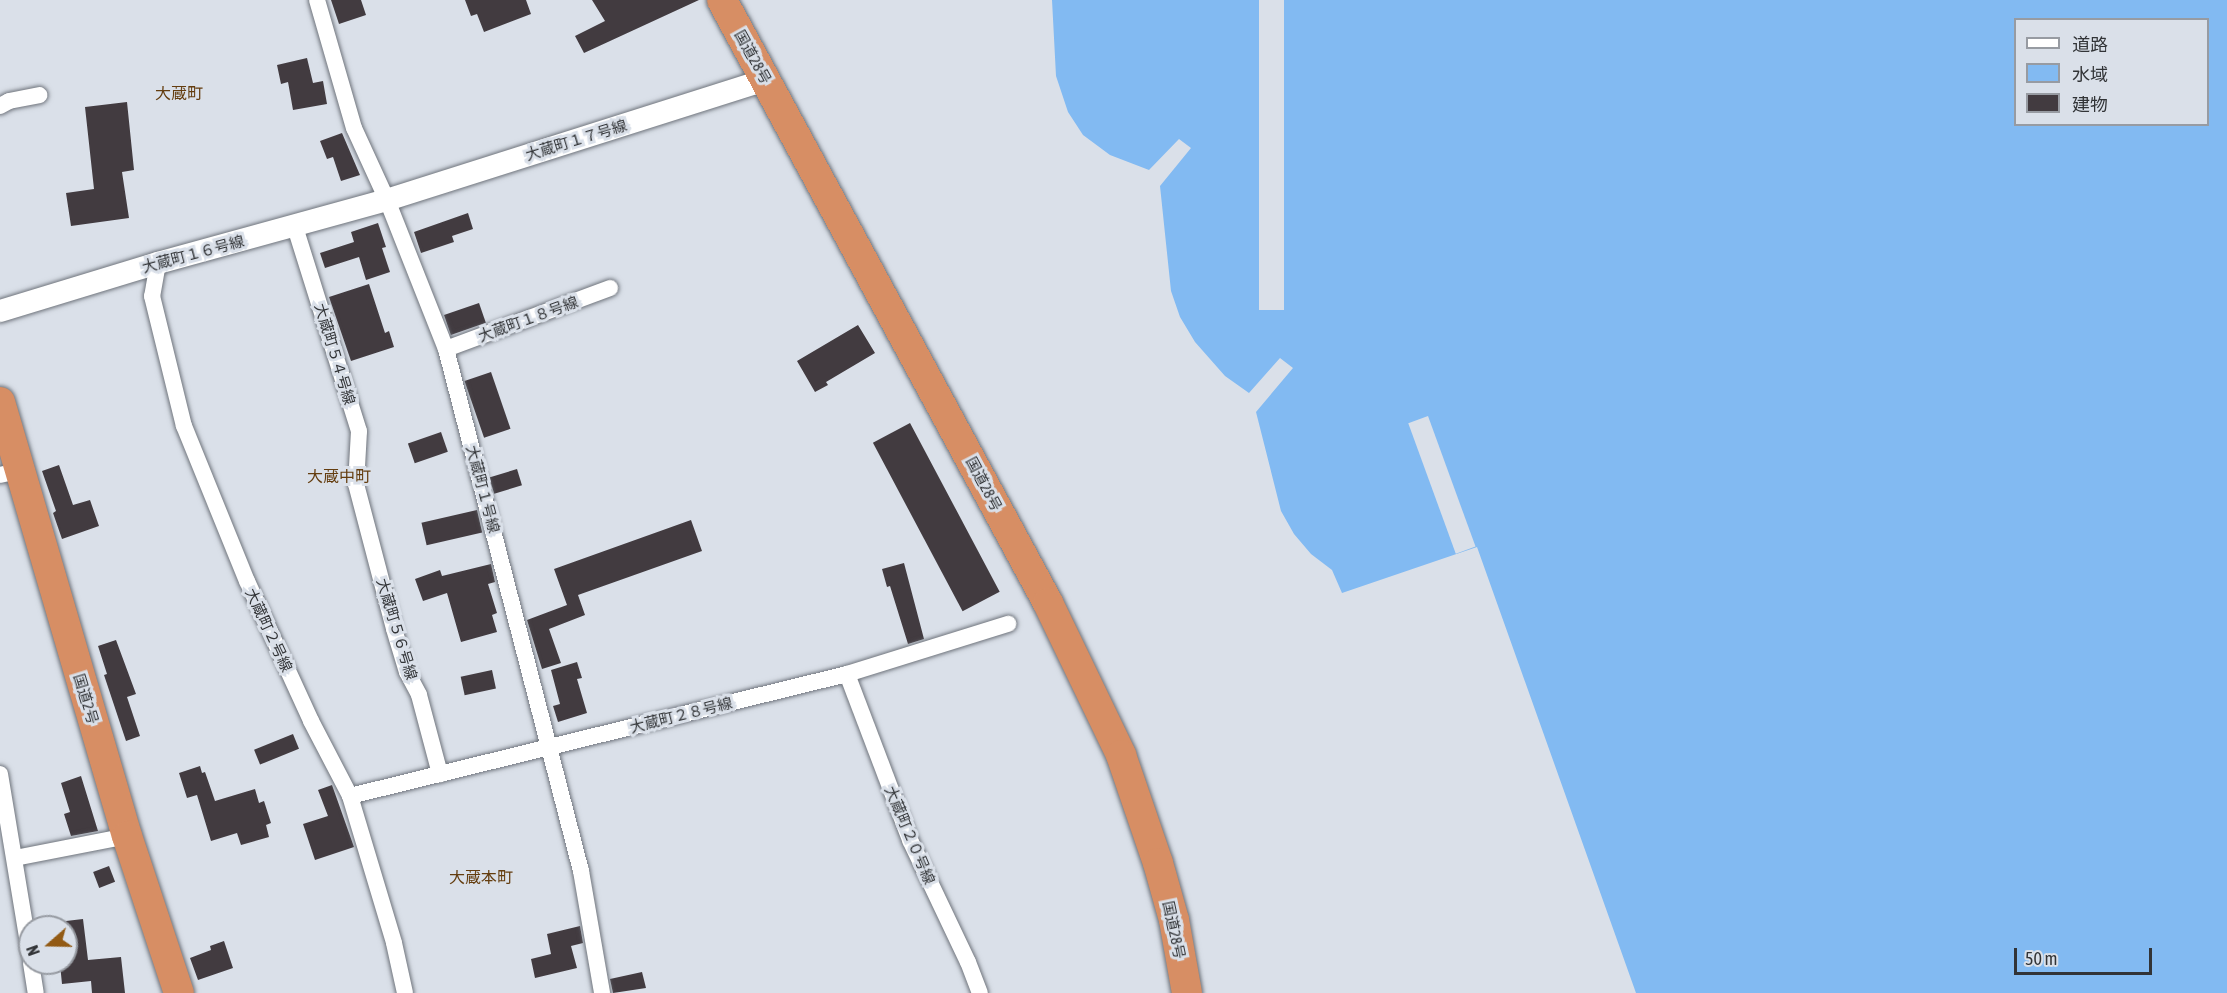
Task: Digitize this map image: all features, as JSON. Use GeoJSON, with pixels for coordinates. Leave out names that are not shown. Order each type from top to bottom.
{"type":"FeatureCollection","features":[{"type":"Feature","properties":{"kind":"highway","name":"国道28号"},"geometry":{"type":"LineString","coordinates":[[722,0],[1048,603],[1121,754],[1174,920],[1187,993]]}},
{"type":"Feature","properties":{"kind":"highway","name":"国道2号"},"geometry":{"type":"LineString","coordinates":[[0,402],[9,473],[179,993]]}},
{"type":"Feature","properties":{"kind":"street","name":"大蔵町１号線"},"geometry":{"type":"LineString","coordinates":[[317,0],[354,129],[387,200],[446,350],[551,746],[581,871],[602,993]]}},
{"type":"Feature","properties":{"kind":"street","name":"大蔵町１７号線"},"geometry":{"type":"LineString","coordinates":[[387,200],[766,80]]}},
{"type":"Feature","properties":{"kind":"street"},"geometry":{"type":"LineString","coordinates":[[0,106],[9,101],[39,95]]}},
{"type":"Feature","properties":{"kind":"street","name":"大蔵町１６号線"},"geometry":{"type":"LineString","coordinates":[[0,311],[158,263],[387,200]]}},
{"type":"Feature","properties":{"kind":"street","name":"大蔵町５４号線"},"geometry":{"type":"LineString","coordinates":[[295,227],[359,431],[356,484]]}},
{"type":"Feature","properties":{"kind":"street","name":"大蔵町２号線"},"geometry":{"type":"LineString","coordinates":[[158,263],[152,296],[184,426],[248,585],[311,721],[351,796],[394,943],[405,993]]}},
{"type":"Feature","properties":{"kind":"street","name":"大蔵町１８号線"},"geometry":{"type":"LineString","coordinates":[[446,350],[610,288]]}},
{"type":"Feature","properties":{"kind":"street","name":"大蔵町５６号線"},"geometry":{"type":"LineString","coordinates":[[356,484],[397,640],[407,672],[419,695],[440,774]]}},
{"type":"Feature","properties":{"kind":"street","name":"大蔵町２８号線"},"geometry":{"type":"LineString","coordinates":[[351,796],[847,674],[1008,624]]}},
{"type":"Feature","properties":{"kind":"street","name":"大蔵町２０号線"},"geometry":{"type":"LineString","coordinates":[[847,674],[910,840],[968,962],[980,993]]}},
{"type":"Feature","properties":{"kind":"street"},"geometry":{"type":"LineString","coordinates":[[0,774],[24,915]]}},
{"type":"Feature","properties":{"kind":"street"},"geometry":{"type":"LineString","coordinates":[[15,858],[127,836]]}},
{"type":"Feature","properties":{"kind":"street"},"geometry":{"type":"LineString","coordinates":[[33,975],[36,993]]}},
{"type":"Feature","properties":{"kind":"water"},"geometry":{"type":"Polygon","coordinates":[[[1052,0],[2227,0],[2227,993],[1636,993],[1477,547],[1342,593],[1332,570],[1311,554],[1294,534],[1281,511],[1256,412],[1293,368],[1280,358],[1249,393],[1225,376],[1195,342],[1180,317],[1171,291],[1160,186],[1191,148],[1179,139],[1149,170],[1110,155],[1083,135],[1068,112],[1056,76],[1052,0]]]}},
{"type":"Feature","properties":{"kind":"pier"},"geometry":{"type":"Polygon","coordinates":[[[1259,0],[1284,0],[1284,310],[1259,310],[1259,0]]]}},
{"type":"Feature","properties":{"kind":"pier"},"geometry":{"type":"Polygon","coordinates":[[[1428,416],[1476,547],[1456,554],[1408,423],[1428,416]]]}},
{"type":"Feature","properties":{"kind":"building"},"geometry":{"type":"Polygon","coordinates":[[[331,0],[361,0],[366,15],[339,24],[331,0]]]}},
{"type":"Feature","properties":{"kind":"building"},"geometry":{"type":"Polygon","coordinates":[[[465,0],[526,0],[531,14],[484,32],[477,14],[471,16],[465,0]]]}},
{"type":"Feature","properties":{"kind":"building"},"geometry":{"type":"Polygon","coordinates":[[[592,0],[699,0],[584,53],[575,36],[605,21],[592,0]]]}},
{"type":"Feature","properties":{"kind":"building"},"geometry":{"type":"Polygon","coordinates":[[[307,58],[313,83],[323,81],[327,104],[293,110],[288,82],[281,84],[277,65],[307,58]]]}},
{"type":"Feature","properties":{"kind":"building"},"geometry":{"type":"Polygon","coordinates":[[[127,102],[134,170],[122,172],[129,218],[71,226],[66,193],[94,189],[85,107],[127,102]]]}},
{"type":"Feature","properties":{"kind":"building"},"geometry":{"type":"Polygon","coordinates":[[[342,133],[360,175],[341,181],[333,157],[327,159],[320,141],[342,133]]]}},
{"type":"Feature","properties":{"kind":"building"},"geometry":{"type":"Polygon","coordinates":[[[468,213],[473,229],[452,236],[454,242],[421,253],[414,232],[468,213]]]}},
{"type":"Feature","properties":{"kind":"building"},"geometry":{"type":"Polygon","coordinates":[[[378,223],[386,247],[382,248],[390,272],[366,280],[359,257],[325,268],[320,253],[354,242],[351,232],[378,223]]]}},
{"type":"Feature","properties":{"kind":"building"},"geometry":{"type":"Polygon","coordinates":[[[369,284],[385,333],[389,331],[394,347],[351,361],[329,297],[369,284]]]}},
{"type":"Feature","properties":{"kind":"building"},"geometry":{"type":"Polygon","coordinates":[[[479,303],[486,323],[451,335],[444,315],[479,303]]]}},
{"type":"Feature","properties":{"kind":"building"},"geometry":{"type":"Polygon","coordinates":[[[858,325],[875,353],[826,382],[828,385],[815,392],[797,361],[858,325]]]}},
{"type":"Feature","properties":{"kind":"building"},"geometry":{"type":"Polygon","coordinates":[[[491,372],[511,429],[484,438],[465,381],[491,372]]]}},
{"type":"Feature","properties":{"kind":"building"},"geometry":{"type":"Polygon","coordinates":[[[910,423],[1000,592],[963,611],[873,443],[910,423]]]}},
{"type":"Feature","properties":{"kind":"building"},"geometry":{"type":"Polygon","coordinates":[[[441,432],[448,452],[415,463],[408,443],[441,432]]]}},
{"type":"Feature","properties":{"kind":"building"},"geometry":{"type":"Polygon","coordinates":[[[59,465],[73,505],[90,500],[99,526],[62,539],[53,513],[56,511],[42,471],[59,465]]]}},
{"type":"Feature","properties":{"kind":"building"},"geometry":{"type":"Polygon","coordinates":[[[517,469],[522,485],[494,494],[489,477],[517,469]]]}},
{"type":"Feature","properties":{"kind":"building"},"geometry":{"type":"Polygon","coordinates":[[[477,510],[482,532],[427,545],[421,523],[477,510]]]}},
{"type":"Feature","properties":{"kind":"building"},"geometry":{"type":"Polygon","coordinates":[[[691,520],[702,551],[578,595],[585,615],[549,629],[561,663],[542,669],[527,620],[567,605],[554,569],[691,520]]]}},
{"type":"Feature","properties":{"kind":"building"},"geometry":{"type":"Polygon","coordinates":[[[904,563],[924,639],[908,644],[890,586],[887,587],[882,569],[904,563]]]}},
{"type":"Feature","properties":{"kind":"building"},"geometry":{"type":"Polygon","coordinates":[[[491,564],[495,582],[488,584],[497,613],[492,615],[497,632],[461,642],[447,593],[423,601],[415,579],[440,570],[442,576],[491,564]]]}},
{"type":"Feature","properties":{"kind":"building"},"geometry":{"type":"Polygon","coordinates":[[[116,640],[136,694],[127,697],[140,736],[126,741],[104,675],[107,674],[98,646],[116,640]]]}},
{"type":"Feature","properties":{"kind":"building"},"geometry":{"type":"Polygon","coordinates":[[[577,662],[582,678],[577,679],[587,713],[558,722],[553,706],[560,704],[551,670],[577,662]]]}},
{"type":"Feature","properties":{"kind":"building"},"geometry":{"type":"Polygon","coordinates":[[[492,670],[496,689],[465,695],[461,677],[492,670]]]}},
{"type":"Feature","properties":{"kind":"building"},"geometry":{"type":"Polygon","coordinates":[[[293,734],[299,749],[260,765],[254,750],[293,734]]]}},
{"type":"Feature","properties":{"kind":"building"},"geometry":{"type":"Polygon","coordinates":[[[200,766],[202,773],[205,772],[215,801],[255,789],[259,803],[264,801],[271,823],[266,825],[269,837],[241,845],[237,833],[211,841],[197,795],[187,798],[179,773],[200,766]]]}},
{"type":"Feature","properties":{"kind":"building"},"geometry":{"type":"Polygon","coordinates":[[[81,776],[98,831],[71,836],[64,814],[70,812],[61,783],[81,776]]]}},
{"type":"Feature","properties":{"kind":"building"},"geometry":{"type":"Polygon","coordinates":[[[332,785],[354,847],[315,860],[303,824],[328,816],[318,790],[332,785]]]}},
{"type":"Feature","properties":{"kind":"building"},"geometry":{"type":"Polygon","coordinates":[[[109,866],[115,882],[99,888],[93,872],[109,866]]]}},
{"type":"Feature","properties":{"kind":"building"},"geometry":{"type":"Polygon","coordinates":[[[83,919],[88,960],[121,957],[125,993],[92,993],[91,981],[62,984],[61,975],[78,975],[78,920],[83,919]]]}},
{"type":"Feature","properties":{"kind":"building"},"geometry":{"type":"Polygon","coordinates":[[[580,926],[583,943],[571,946],[577,968],[535,978],[531,959],[551,954],[547,934],[580,926]]]}},
{"type":"Feature","properties":{"kind":"building"},"geometry":{"type":"Polygon","coordinates":[[[224,941],[233,968],[198,980],[190,958],[211,950],[210,946],[224,941]]]}},
{"type":"Feature","properties":{"kind":"building"},"geometry":{"type":"Polygon","coordinates":[[[642,972],[646,988],[613,993],[610,979],[642,972]]]}},
{"type":"Feature","properties":{"kind":"district","name":"大蔵町"},"geometry":{"type":"Point","coordinates":[179,93]}},
{"type":"Feature","properties":{"kind":"district","name":"大蔵中町"},"geometry":{"type":"Point","coordinates":[339,476]}},
{"type":"Feature","properties":{"kind":"district","name":"大蔵本町"},"geometry":{"type":"Point","coordinates":[481,877]}}]}
